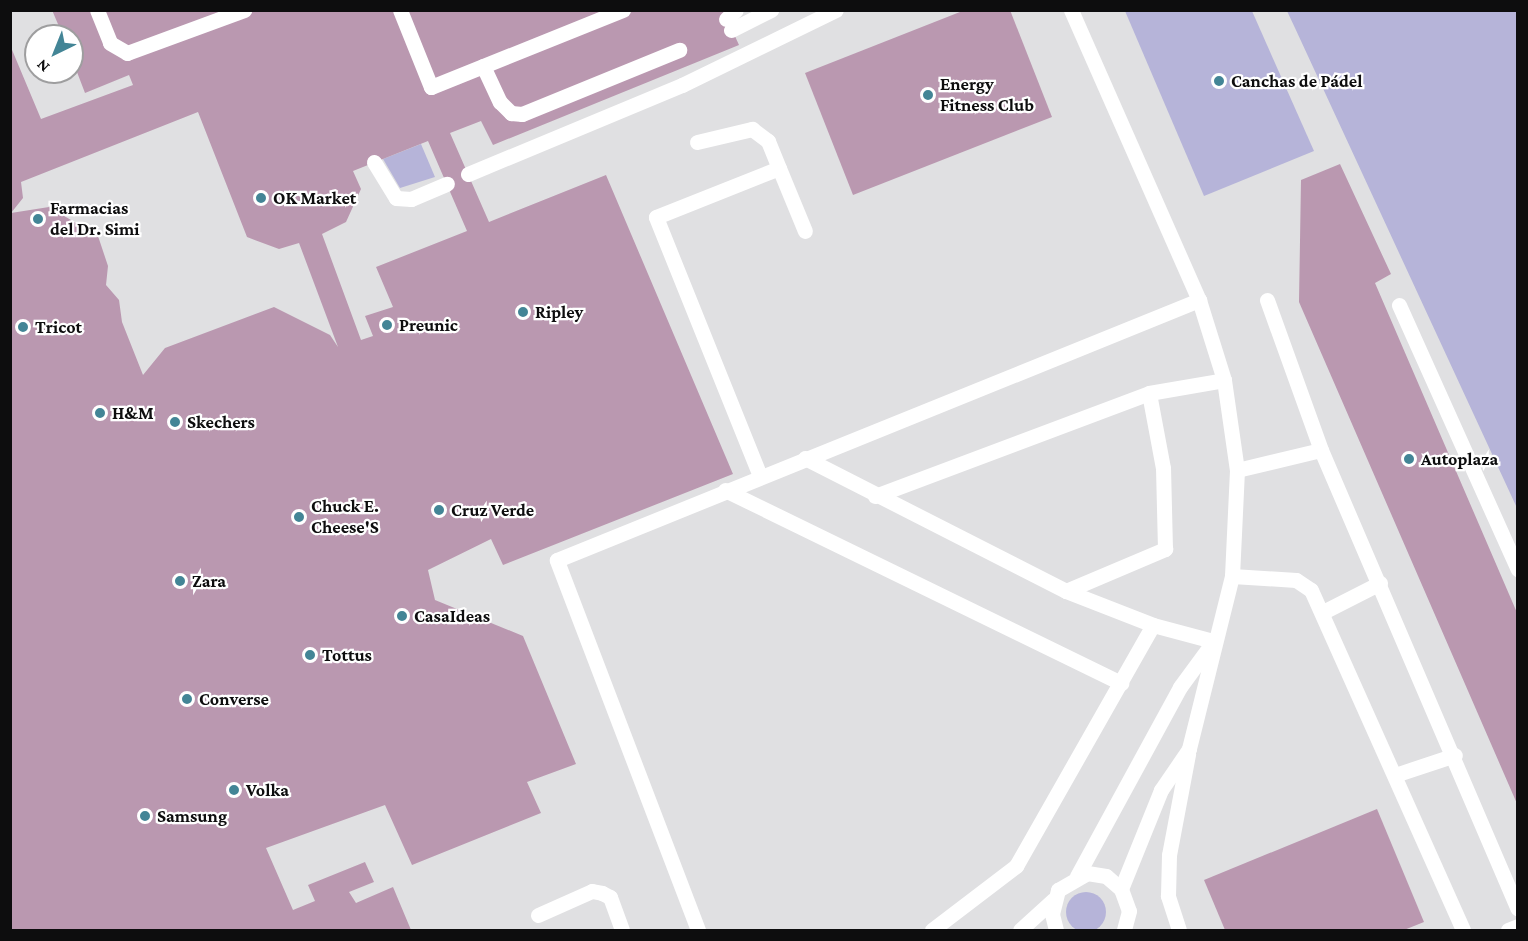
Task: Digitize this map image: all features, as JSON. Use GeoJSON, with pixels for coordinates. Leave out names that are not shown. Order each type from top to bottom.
{"type":"FeatureCollection","features":[{"type":"Feature","properties":{"kind":"lane"},"geometry":{"type":"LineString","coordinates":[[97,10],[110,43],[127,52],[244,10]]}},
{"type":"Feature","properties":{"kind":"lane"},"geometry":{"type":"LineString","coordinates":[[400,10],[431,87],[623,10]]}},
{"type":"Feature","properties":{"kind":"lane"},"geometry":{"type":"LineString","coordinates":[[731,20],[771,10]]}},
{"type":"Feature","properties":{"kind":"lane"},"geometry":{"type":"LineString","coordinates":[[468,174],[682,85],[836,10]]}},
{"type":"Feature","properties":{"kind":"lane"},"geometry":{"type":"LineString","coordinates":[[1071,10],[1199,300],[1224,380],[1237,470],[1232,576],[1213,641],[1169,855],[1168,896],[1179,930]]}},
{"type":"Feature","properties":{"kind":"lane"},"geometry":{"type":"LineString","coordinates":[[483,66],[500,102],[511,113],[522,114],[679,50]]}},
{"type":"Feature","properties":{"kind":"lane"},"geometry":{"type":"LineString","coordinates":[[698,142],[752,129],[768,141],[805,231]]}},
{"type":"Feature","properties":{"kind":"lane"},"geometry":{"type":"LineString","coordinates":[[374,162],[396,198],[411,199],[447,184]]}},
{"type":"Feature","properties":{"kind":"lane"},"geometry":{"type":"LineString","coordinates":[[760,476],[656,217],[779,168]]}},
{"type":"Feature","properties":{"kind":"lane"},"geometry":{"type":"LineString","coordinates":[[698,930],[556,564],[725,490],[1199,300]]}},
{"type":"Feature","properties":{"kind":"lane"},"geometry":{"type":"LineString","coordinates":[[1267,300],[1321,450],[1455,755],[1518,909]]}},
{"type":"Feature","properties":{"kind":"lane"},"geometry":{"type":"LineString","coordinates":[[1399,305],[1518,570]]}},
{"type":"Feature","properties":{"kind":"lane"},"geometry":{"type":"LineString","coordinates":[[874,496],[1149,393],[1224,380]]}},
{"type":"Feature","properties":{"kind":"lane"},"geometry":{"type":"LineString","coordinates":[[1066,591],[1166,549],[1163,468],[1149,393]]}},
{"type":"Feature","properties":{"kind":"lane"},"geometry":{"type":"LineString","coordinates":[[1237,470],[1321,450]]}},
{"type":"Feature","properties":{"kind":"lane"},"geometry":{"type":"LineString","coordinates":[[805,458],[874,496],[1066,591],[1153,626],[1213,641]]}},
{"type":"Feature","properties":{"kind":"lane"},"geometry":{"type":"LineString","coordinates":[[725,490],[1121,683]]}},
{"type":"Feature","properties":{"kind":"lane"},"geometry":{"type":"LineString","coordinates":[[1232,576],[1304,583],[1323,612],[1462,930]]}},
{"type":"Feature","properties":{"kind":"lane"},"geometry":{"type":"LineString","coordinates":[[1323,612],[1380,583]]}},
{"type":"Feature","properties":{"kind":"lane"},"geometry":{"type":"LineString","coordinates":[[932,930],[1016,866],[1153,626]]}},
{"type":"Feature","properties":{"kind":"lane"},"geometry":{"type":"LineString","coordinates":[[1020,930],[1077,876],[1180,687],[1213,641]]}},
{"type":"Feature","properties":{"kind":"lane"},"geometry":{"type":"LineString","coordinates":[[1128,928],[1121,889],[1161,790],[1189,749]]}},
{"type":"Feature","properties":{"kind":"lane"},"geometry":{"type":"LineString","coordinates":[[1395,775],[1455,755]]}},
{"type":"Feature","properties":{"kind":"lane"},"geometry":{"type":"LineString","coordinates":[[1077,876],[1106,876],[1121,889]]}},
{"type":"Feature","properties":{"kind":"lane"},"geometry":{"type":"LineString","coordinates":[[538,915],[592,891],[610,897],[622,930]]}},
{"type":"Feature","properties":{"kind":"lane"},"geometry":{"type":"LineString","coordinates":[[1053,900],[1056,930]]}},
{"type":"Feature","properties":{"kind":"lane"},"geometry":{"type":"LineString","coordinates":[[1508,930],[1518,926]]}},
{"type":"Feature","properties":{"kind":"shaded area","name":"Canchas de Pádel"},"geometry":{"type":"Polygon","coordinates":[[[1125,11],[1252,11],[1314,151],[1204,196],[1125,11]]]}},
{"type":"Feature","properties":{"kind":"shaded area"},"geometry":{"type":"Polygon","coordinates":[[[1287,11],[1517,11],[1517,508],[1295,28],[1287,11]]]}},
{"type":"Feature","properties":{"kind":"shaded area"},"geometry":{"type":"Polygon","coordinates":[[[421,144],[435,177],[400,188],[383,159],[421,144]]]}},
{"type":"Feature","properties":{"kind":"shaded area"},"geometry":{"type":"Polygon","coordinates":[[[1086,892],[1094,893],[1100,898],[1105,904],[1105,920],[1100,926],[1094,931],[1086,932],[1078,931],[1072,926],[1067,920],[1066,912],[1067,904],[1072,898],[1078,893],[1086,892]]]}},
{"type":"Feature","properties":{"kind":"building"},"geometry":{"type":"Polygon","coordinates":[[[52,10],[723,10],[739,45],[493,145],[481,121],[450,133],[489,222],[606,175],[733,474],[503,565],[491,539],[428,570],[435,600],[523,636],[576,764],[527,782],[541,813],[412,865],[385,805],[266,848],[293,910],[315,901],[308,885],[365,862],[374,882],[349,892],[356,903],[393,887],[411,930],[10,930],[10,45],[24,78],[24,84],[26,84],[41,119],[133,85],[129,75],[85,93],[82,84],[84,84],[84,24],[58,24],[52,10]],[[198,112],[21,182],[23,198],[11,213],[49,207],[98,236],[108,266],[106,285],[119,300],[122,322],[143,375],[165,348],[274,307],[330,335],[338,347],[299,243],[279,249],[247,237],[198,112]],[[428,141],[353,171],[361,189],[346,222],[322,234],[361,340],[373,336],[365,316],[393,307],[376,267],[467,231],[428,141]]]}},
{"type":"Feature","properties":{"kind":"building","name":"Energy Fitness Club"},"geometry":{"type":"Polygon","coordinates":[[[965,10],[1010,10],[1052,117],[853,195],[805,73],[965,10]]]}},
{"type":"Feature","properties":{"kind":"building","name":"Autoplaza"},"geometry":{"type":"Polygon","coordinates":[[[1340,164],[1391,274],[1375,283],[1518,615],[1518,806],[1299,302],[1301,180],[1340,164]]]}},
{"type":"Feature","properties":{"kind":"building"},"geometry":{"type":"Polygon","coordinates":[[[1377,809],[1424,922],[1404,930],[1225,930],[1204,880],[1377,809]]]}},
{"type":"Feature","properties":{"kind":"place","name":"Canchas de Pádel"},"geometry":{"type":"Point","coordinates":[1219,81]}},
{"type":"Feature","properties":{"kind":"place","name":"Energy Fitness Club"},"geometry":{"type":"Point","coordinates":[928,95]}},
{"type":"Feature","properties":{"kind":"place","name":"OK Market"},"geometry":{"type":"Point","coordinates":[261,198]}},
{"type":"Feature","properties":{"kind":"place","name":"Farmacias del Dr. Simi"},"geometry":{"type":"Point","coordinates":[38,219]}},
{"type":"Feature","properties":{"kind":"place","name":"Ripley"},"geometry":{"type":"Point","coordinates":[523,312]}},
{"type":"Feature","properties":{"kind":"place","name":"Preunic"},"geometry":{"type":"Point","coordinates":[387,325]}},
{"type":"Feature","properties":{"kind":"place","name":"Tricot"},"geometry":{"type":"Point","coordinates":[23,327]}},
{"type":"Feature","properties":{"kind":"place","name":"H&M"},"geometry":{"type":"Point","coordinates":[100,413]}},
{"type":"Feature","properties":{"kind":"place","name":"Skechers"},"geometry":{"type":"Point","coordinates":[175,422]}},
{"type":"Feature","properties":{"kind":"place","name":"Autoplaza"},"geometry":{"type":"Point","coordinates":[1409,459]}},
{"type":"Feature","properties":{"kind":"place","name":"Cruz Verde"},"geometry":{"type":"Point","coordinates":[439,510]}},
{"type":"Feature","properties":{"kind":"place","name":"Chuck E. Cheese'S"},"geometry":{"type":"Point","coordinates":[299,517]}},
{"type":"Feature","properties":{"kind":"place","name":"Zara"},"geometry":{"type":"Point","coordinates":[180,581]}},
{"type":"Feature","properties":{"kind":"place","name":"CasaIdeas"},"geometry":{"type":"Point","coordinates":[402,616]}},
{"type":"Feature","properties":{"kind":"place","name":"Tottus"},"geometry":{"type":"Point","coordinates":[310,655]}},
{"type":"Feature","properties":{"kind":"place","name":"Converse"},"geometry":{"type":"Point","coordinates":[187,699]}},
{"type":"Feature","properties":{"kind":"place","name":"Volka"},"geometry":{"type":"Point","coordinates":[234,790]}},
{"type":"Feature","properties":{"kind":"place","name":"Samsung"},"geometry":{"type":"Point","coordinates":[145,816]}}]}
